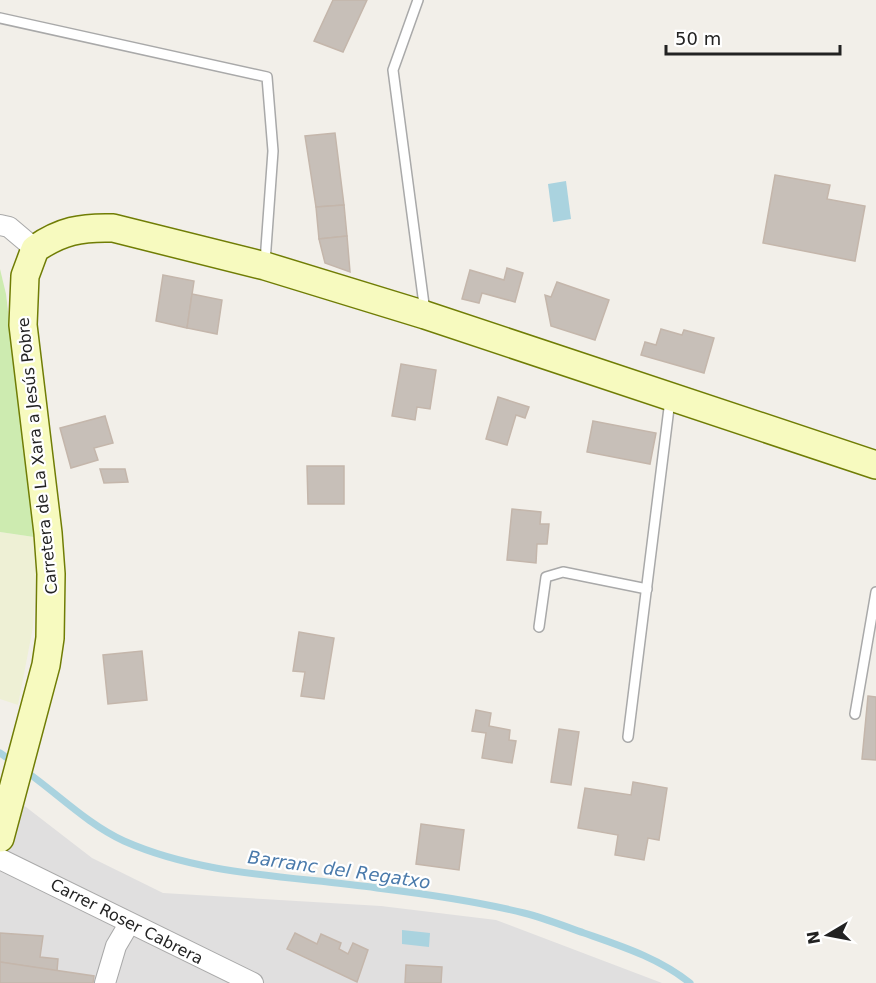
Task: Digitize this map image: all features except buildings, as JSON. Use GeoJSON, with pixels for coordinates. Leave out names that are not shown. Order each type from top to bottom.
{"type":"FeatureCollection","features":[{"type":"Feature","properties":{"kind":"main road"},"geometry":{"type":"LineString","coordinates":[[35,249],[68,230],[91,226],[113,228],[196,246],[425,315],[539,355],[671,396],[876,465]]}},
{"type":"Feature","properties":{"kind":"main road","name":"Carretera de La Xara a Jesús Pobre"},"geometry":{"type":"LineString","coordinates":[[3,826],[46,665],[51,608],[48,533],[23,325],[25,276],[35,249]]}},
{"type":"Feature","properties":{"kind":"street"},"geometry":{"type":"LineString","coordinates":[[0,225],[9,227],[35,249]]}},
{"type":"Feature","properties":{"kind":"street","name":"Carrer Roser Cabrera"},"geometry":{"type":"LineString","coordinates":[[0,859],[253,983]]}},
{"type":"Feature","properties":{"kind":"street"},"geometry":{"type":"LineString","coordinates":[[105,983],[116,946],[129,924]]}},
{"type":"Feature","properties":{"kind":"lane"},"geometry":{"type":"LineString","coordinates":[[418,0],[393,70],[425,315]]}},
{"type":"Feature","properties":{"kind":"lane"},"geometry":{"type":"LineString","coordinates":[[0,18],[267,76],[273,151],[265,266]]}},
{"type":"Feature","properties":{"kind":"lane"},"geometry":{"type":"LineString","coordinates":[[628,737],[671,396]]}},
{"type":"Feature","properties":{"kind":"lane"},"geometry":{"type":"LineString","coordinates":[[539,627],[546,577],[563,572],[646,589]]}},
{"type":"Feature","properties":{"kind":"lane"},"geometry":{"type":"LineString","coordinates":[[855,714],[876,592]]}},
{"type":"Feature","properties":{"kind":"shaded area"},"geometry":{"type":"Polygon","coordinates":[[[0,787],[92,858],[163,893],[381,906],[496,920],[662,983],[0,983],[0,787]]]}},
{"type":"Feature","properties":{"kind":"green space"},"geometry":{"type":"Polygon","coordinates":[[[0,269],[6,294],[34,537],[0,532],[0,269]]]}},
{"type":"Feature","properties":{"kind":"green space"},"geometry":{"type":"Polygon","coordinates":[[[0,532],[34,537],[36,578],[33,627],[18,705],[0,699],[0,532]]]}},
{"type":"Feature","properties":{"kind":"water"},"geometry":{"type":"Polygon","coordinates":[[[566,181],[571,219],[553,222],[548,184],[566,181]]]}},
{"type":"Feature","properties":{"kind":"water"},"geometry":{"type":"Polygon","coordinates":[[[402,930],[430,933],[429,947],[402,944],[402,930]]]}},
{"type":"Feature","properties":{"kind":"waterway","name":"Barranc del Regatxo"},"geometry":{"type":"LineString","coordinates":[[0,753],[13,762]]}},
{"type":"Feature","properties":{"kind":"waterway","name":"Barranc del Regatxo"},"geometry":{"type":"LineString","coordinates":[[24,770],[97,826],[124,841],[154,853],[216,868],[432,895],[524,913],[639,954],[666,966],[690,983]]}}]}
